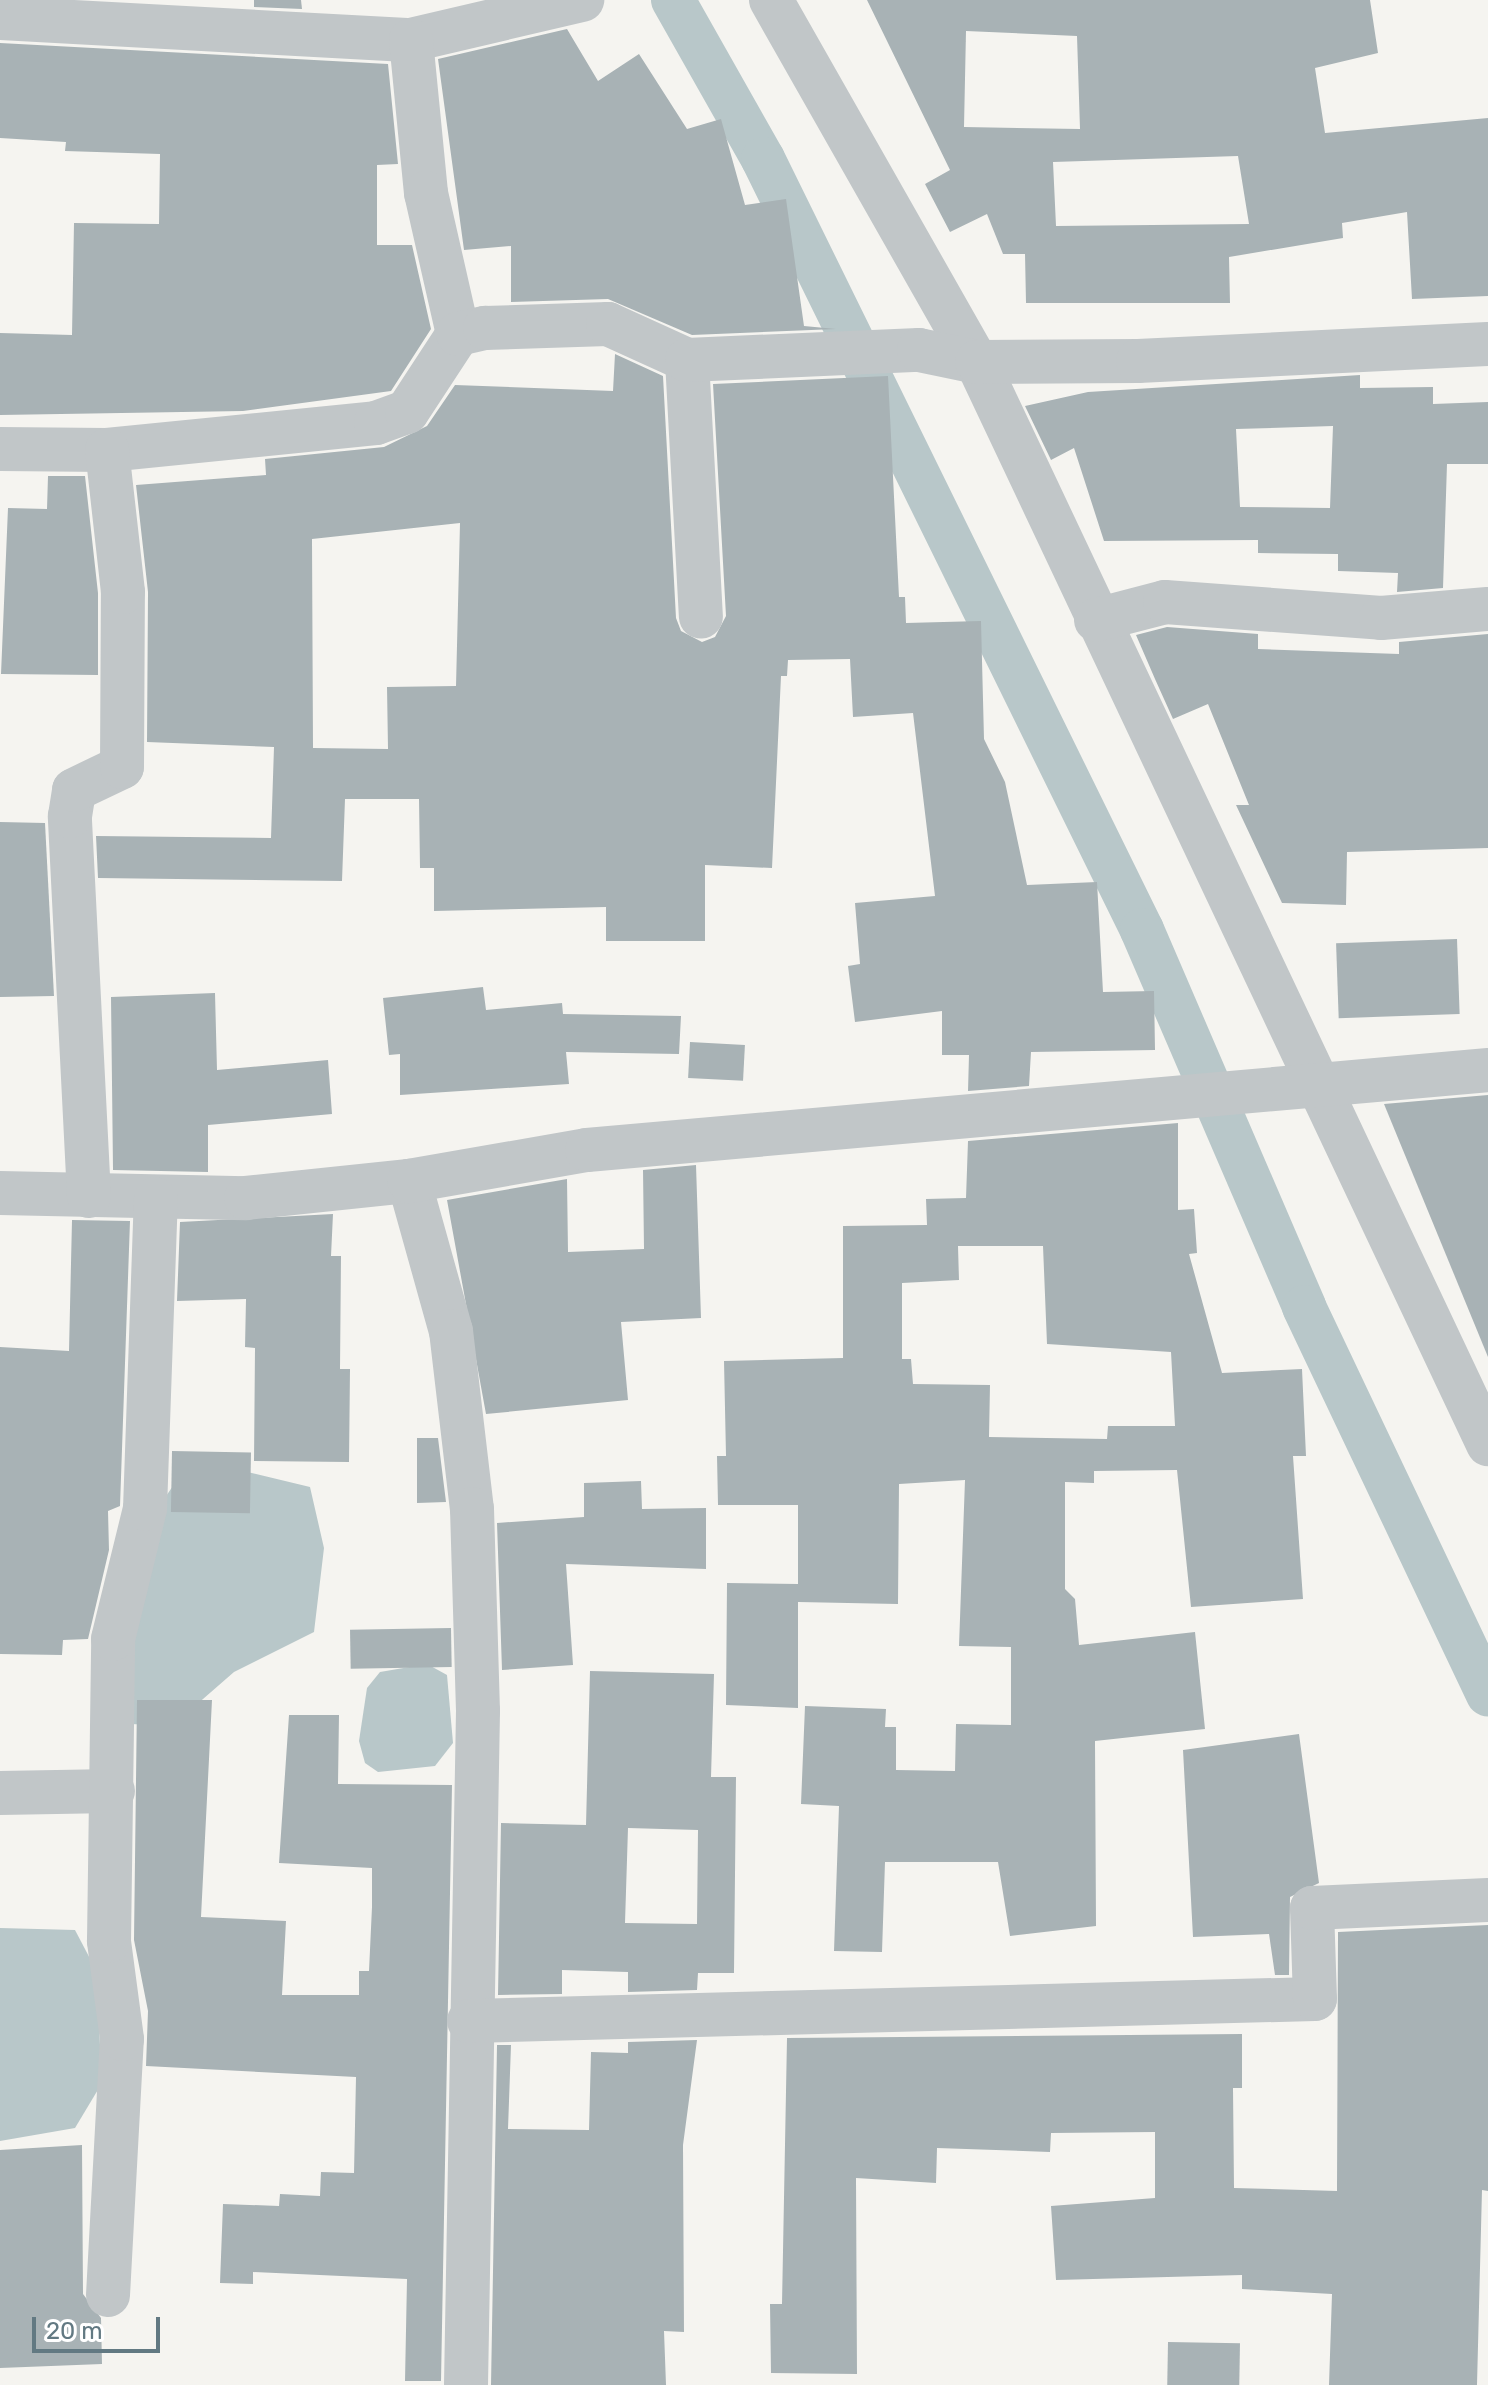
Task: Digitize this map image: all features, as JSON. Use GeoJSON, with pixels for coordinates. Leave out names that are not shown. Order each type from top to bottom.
{"type":"FeatureCollection","features":[{"type":"Feature","properties":{"kind":"street"},"geometry":{"type":"LineString","coordinates":[[0,18],[411,40],[582,0]]}},
{"type":"Feature","properties":{"kind":"street"},"geometry":{"type":"LineString","coordinates":[[771,0],[977,362],[1314,1085],[1488,1444]]}},
{"type":"Feature","properties":{"kind":"street"},"geometry":{"type":"LineString","coordinates":[[0,449],[107,450],[376,423],[407,412],[458,334],[426,193],[411,40]]}},
{"type":"Feature","properties":{"kind":"street"},"geometry":{"type":"LineString","coordinates":[[458,334],[608,324],[687,360],[919,350],[977,362],[1488,344]]}},
{"type":"Feature","properties":{"kind":"street"},"geometry":{"type":"LineString","coordinates":[[687,360],[701,617]]}},
{"type":"Feature","properties":{"kind":"street"},"geometry":{"type":"LineString","coordinates":[[89,1196],[70,816],[74,790],[122,767],[123,592],[107,450]]}},
{"type":"Feature","properties":{"kind":"street"},"geometry":{"type":"LineString","coordinates":[[1096,620],[1165,602],[1381,618],[1488,609]]}},
{"type":"Feature","properties":{"kind":"street"},"geometry":{"type":"LineString","coordinates":[[0,1193],[156,1199],[409,1181],[587,1150],[1143,1101],[1264,1094],[1314,1085],[1488,1070]]}},
{"type":"Feature","properties":{"kind":"street"},"geometry":{"type":"LineString","coordinates":[[409,1181],[451,1331],[472,1509],[478,1711],[469,2021],[466,2385]]}},
{"type":"Feature","properties":{"kind":"street"},"geometry":{"type":"LineString","coordinates":[[108,2295],[122,2039],[109,1941],[113,1639],[145,1509],[156,1199]]}},
{"type":"Feature","properties":{"kind":"street"},"geometry":{"type":"LineString","coordinates":[[0,1793],[113,1791]]}},
{"type":"Feature","properties":{"kind":"street"},"geometry":{"type":"LineString","coordinates":[[469,2021],[1315,1999],[1312,1908],[1488,1900]]}},
{"type":"Feature","properties":{"kind":"shaded area"},"geometry":{"type":"Polygon","coordinates":[[[239,1470],[310,1487],[324,1548],[314,1632],[234,1672],[172,1726],[131,1724],[129,1658],[162,1502],[177,1480],[239,1470]]]}},
{"type":"Feature","properties":{"kind":"shaded area"},"geometry":{"type":"Polygon","coordinates":[[[427,1664],[447,1675],[453,1743],[435,1766],[378,1772],[365,1763],[359,1741],[367,1688],[380,1672],[427,1664]]]}},
{"type":"Feature","properties":{"kind":"shaded area"},"geometry":{"type":"Polygon","coordinates":[[[0,1928],[75,1930],[96,1970],[102,2083],[75,2128],[0,2141],[0,1928]]]}},
{"type":"Feature","properties":{"kind":"building"},"geometry":{"type":"Polygon","coordinates":[[[254,0],[301,0],[302,9],[254,7],[254,0]]]}},
{"type":"Feature","properties":{"kind":"building"},"geometry":{"type":"Polygon","coordinates":[[[867,0],[1370,0],[1378,53],[1315,68],[1325,133],[1488,118],[1488,296],[1412,299],[1407,212],[1342,223],[1343,238],[1229,257],[1230,303],[1026,303],[1025,254],[1003,254],[987,214],[950,232],[925,184],[950,170],[867,0]],[[966,31],[964,127],[1080,129],[1077,36],[966,31]],[[1238,156],[1053,162],[1056,226],[1249,224],[1238,156]]]}},
{"type":"Feature","properties":{"kind":"building"},"geometry":{"type":"Polygon","coordinates":[[[567,29],[598,81],[639,54],[687,129],[721,119],[745,205],[786,199],[804,326],[836,329],[692,335],[608,299],[511,302],[511,246],[464,250],[438,59],[567,29]]]}},
{"type":"Feature","properties":{"kind":"building"},"geometry":{"type":"Polygon","coordinates":[[[0,43],[388,64],[398,164],[377,165],[377,245],[412,245],[431,329],[391,391],[243,411],[0,415],[0,333],[72,335],[74,223],[159,224],[160,154],[65,151],[66,142],[0,138],[0,43]]]}},
{"type":"Feature","properties":{"kind":"building"},"geometry":{"type":"Polygon","coordinates":[[[615,354],[663,376],[676,618],[681,631],[702,642],[715,637],[726,616],[713,384],[888,376],[899,597],[905,597],[906,623],[981,621],[984,739],[1005,782],[1027,885],[1097,882],[1103,992],[1154,991],[1155,1050],[1031,1052],[1029,1086],[968,1091],[969,1055],[942,1055],[942,1011],[855,1022],[848,966],[860,964],[855,903],[935,896],[913,713],[853,717],[850,659],[788,660],[787,676],[781,676],[772,868],[705,865],[705,941],[606,941],[606,907],[434,911],[434,868],[420,868],[419,799],[345,799],[342,881],[98,878],[96,836],[271,838],[274,747],[147,742],[148,592],[136,485],[266,475],[265,459],[384,447],[427,426],[455,385],[613,391],[615,354]],[[460,523],[312,539],[313,748],[388,749],[387,687],[456,686],[460,523]]]}},
{"type":"Feature","properties":{"kind":"building"},"geometry":{"type":"Polygon","coordinates":[[[1360,375],[1360,388],[1433,387],[1433,404],[1488,402],[1488,464],[1447,464],[1443,588],[1397,592],[1398,573],[1338,571],[1338,554],[1258,553],[1258,540],[1104,541],[1074,448],[1051,460],[1025,406],[1088,392],[1360,375]],[[1333,426],[1236,429],[1240,507],[1330,508],[1333,426]]]}},
{"type":"Feature","properties":{"kind":"building"},"geometry":{"type":"Polygon","coordinates":[[[48,476],[85,476],[98,593],[98,675],[1,674],[8,508],[47,509],[48,476]]]}},
{"type":"Feature","properties":{"kind":"building"},"geometry":{"type":"Polygon","coordinates":[[[1167,627],[1258,634],[1258,649],[1399,654],[1399,642],[1488,634],[1488,848],[1347,852],[1346,905],[1282,903],[1236,805],[1249,805],[1208,704],[1173,719],[1136,635],[1167,627]]]}},
{"type":"Feature","properties":{"kind":"building"},"geometry":{"type":"Polygon","coordinates":[[[0,822],[45,823],[54,996],[0,997],[0,822]]]}},
{"type":"Feature","properties":{"kind":"building"},"geometry":{"type":"Polygon","coordinates":[[[1457,939],[1460,1014],[1339,1018],[1336,943],[1457,939]]]}},
{"type":"Feature","properties":{"kind":"building"},"geometry":{"type":"Polygon","coordinates":[[[483,987],[486,1010],[562,1003],[563,1014],[681,1016],[679,1054],[566,1052],[569,1084],[400,1095],[400,1054],[389,1055],[383,998],[483,987]]]}},
{"type":"Feature","properties":{"kind":"building"},"geometry":{"type":"Polygon","coordinates":[[[215,993],[217,1070],[328,1060],[332,1114],[208,1125],[208,1172],[113,1170],[111,997],[215,993]]]}},
{"type":"Feature","properties":{"kind":"building"},"geometry":{"type":"Polygon","coordinates":[[[690,1042],[745,1045],[743,1081],[688,1078],[690,1042]]]}},
{"type":"Feature","properties":{"kind":"building"},"geometry":{"type":"Polygon","coordinates":[[[1488,1095],[1488,1357],[1384,1104],[1488,1095]]]}},
{"type":"Feature","properties":{"kind":"building"},"geometry":{"type":"Polygon","coordinates":[[[1178,1123],[1178,1210],[1194,1209],[1197,1253],[1189,1254],[1222,1373],[1302,1369],[1306,1456],[1293,1456],[1303,1599],[1191,1607],[1177,1470],[1094,1471],[1094,1483],[1065,1482],[1065,1589],[1075,1599],[1079,1645],[1195,1632],[1205,1729],[1095,1741],[1096,1926],[1010,1936],[998,1862],[885,1862],[882,1952],[834,1951],[839,1806],[801,1804],[805,1706],[886,1709],[885,1727],[896,1727],[896,1770],[955,1771],[956,1724],[1011,1725],[1011,1647],[959,1646],[965,1480],[899,1484],[898,1604],[798,1602],[798,1708],[726,1705],[727,1583],[798,1584],[798,1505],[718,1505],[717,1456],[726,1456],[724,1361],[843,1358],[843,1226],[927,1225],[926,1199],[966,1198],[968,1141],[1178,1123]],[[958,1246],[959,1280],[902,1283],[902,1359],[911,1359],[913,1384],[990,1385],[989,1437],[1107,1439],[1108,1426],[1175,1426],[1171,1352],[1047,1344],[1043,1246],[958,1246]]]}},
{"type":"Feature","properties":{"kind":"building"},"geometry":{"type":"Polygon","coordinates":[[[696,1165],[701,1318],[621,1322],[628,1400],[486,1414],[447,1200],[567,1179],[568,1252],[644,1249],[643,1170],[696,1165]]]}},
{"type":"Feature","properties":{"kind":"building"},"geometry":{"type":"Polygon","coordinates":[[[333,1214],[331,1256],[341,1256],[340,1369],[350,1369],[349,1462],[254,1461],[255,1348],[245,1347],[246,1299],[177,1301],[180,1222],[333,1214]]]}},
{"type":"Feature","properties":{"kind":"building"},"geometry":{"type":"Polygon","coordinates":[[[72,1220],[130,1221],[120,1506],[108,1511],[109,1550],[88,1639],[63,1640],[62,1655],[0,1654],[0,1347],[69,1351],[72,1220]]]}},
{"type":"Feature","properties":{"kind":"building"},"geometry":{"type":"Polygon","coordinates":[[[417,1438],[438,1438],[446,1502],[417,1503],[417,1438]]]}},
{"type":"Feature","properties":{"kind":"building"},"geometry":{"type":"Polygon","coordinates":[[[172,1451],[251,1452],[250,1513],[171,1512],[172,1451]]]}},
{"type":"Feature","properties":{"kind":"building"},"geometry":{"type":"Polygon","coordinates":[[[641,1481],[642,1509],[706,1508],[706,1569],[566,1564],[573,1665],[502,1670],[497,1523],[584,1517],[584,1483],[641,1481]]]}},
{"type":"Feature","properties":{"kind":"building"},"geometry":{"type":"Polygon","coordinates":[[[451,1628],[452,1667],[351,1669],[350,1630],[451,1628]]]}},
{"type":"Feature","properties":{"kind":"building"},"geometry":{"type":"Polygon","coordinates":[[[590,1671],[714,1674],[711,1777],[736,1777],[734,1973],[698,1973],[697,1990],[628,1992],[628,1972],[562,1970],[562,1994],[498,1995],[501,1823],[586,1825],[590,1671]],[[628,1828],[625,1923],[697,1924],[698,1830],[628,1828]]]}},
{"type":"Feature","properties":{"kind":"building"},"geometry":{"type":"Polygon","coordinates":[[[137,1700],[212,1700],[201,1917],[286,1921],[282,1995],[359,1995],[359,1971],[369,1971],[372,1907],[372,1868],[279,1863],[289,1715],[339,1715],[338,1784],[452,1785],[441,2381],[405,2381],[407,2279],[253,2272],[253,2284],[220,2283],[223,2204],[279,2206],[280,2194],[320,2196],[321,2172],[354,2173],[356,2077],[146,2066],[148,2011],[134,1940],[137,1700]]]}},
{"type":"Feature","properties":{"kind":"building"},"geometry":{"type":"Polygon","coordinates":[[[1299,1734],[1319,1883],[1290,1897],[1289,1975],[1275,1975],[1269,1934],[1193,1937],[1183,1750],[1299,1734]]]}},
{"type":"Feature","properties":{"kind":"building"},"geometry":{"type":"Polygon","coordinates":[[[1488,1925],[1488,2191],[1482,2190],[1477,2385],[1329,2385],[1332,2294],[1242,2289],[1242,2275],[1056,2280],[1051,2206],[1155,2198],[1155,2132],[1051,2133],[1050,2152],[937,2148],[936,2183],[856,2178],[857,2374],[771,2373],[770,2304],[782,2304],[787,2038],[1242,2034],[1242,2088],[1233,2088],[1234,2188],[1337,2191],[1338,1932],[1488,1925]]]}},
{"type":"Feature","properties":{"kind":"building"},"geometry":{"type":"Polygon","coordinates":[[[697,2040],[683,2145],[684,2332],[664,2331],[666,2385],[491,2385],[497,2045],[511,2045],[508,2129],[589,2130],[591,2052],[628,2053],[628,2042],[697,2040]]]}},
{"type":"Feature","properties":{"kind":"building"},"geometry":{"type":"Polygon","coordinates":[[[82,2145],[83,2294],[101,2318],[102,2364],[0,2368],[0,2150],[82,2145]]]}},
{"type":"Feature","properties":{"kind":"building"},"geometry":{"type":"Polygon","coordinates":[[[1168,2342],[1240,2343],[1239,2385],[1167,2385],[1168,2342]]]}},
{"type":"Feature","properties":{"kind":"waterway"},"geometry":{"type":"LineString","coordinates":[[673,0],[763,159],[1142,930],[1304,1307],[1488,1695]]}}]}
